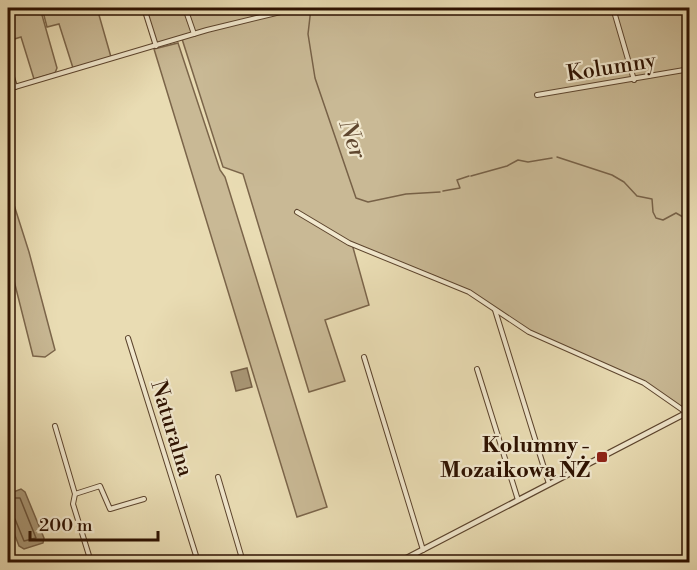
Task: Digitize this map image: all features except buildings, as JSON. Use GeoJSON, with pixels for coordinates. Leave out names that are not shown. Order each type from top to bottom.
{"type":"FeatureCollection","features":[{"type":"Feature","properties":{"kind":"street"},"geometry":{"type":"LineString","coordinates":[[144,8],[156,46]]}},
{"type":"Feature","properties":{"kind":"street"},"geometry":{"type":"LineString","coordinates":[[185,8],[194,34]]}},
{"type":"Feature","properties":{"kind":"street"},"geometry":{"type":"LineString","coordinates":[[8,89],[194,34],[297,8]]}},
{"type":"Feature","properties":{"kind":"street"},"geometry":{"type":"LineString","coordinates":[[613,8],[634,80]]}},
{"type":"Feature","properties":{"kind":"street"},"geometry":{"type":"LineString","coordinates":[[8,63],[15,87]]}},
{"type":"Feature","properties":{"kind":"street","name":"Kolumny"},"geometry":{"type":"LineString","coordinates":[[537,95],[690,69]]}},
{"type":"Feature","properties":{"kind":"street"},"geometry":{"type":"LineString","coordinates":[[297,212],[349,243],[465,290],[548,343],[644,383],[689,413],[399,562]]}},
{"type":"Feature","properties":{"kind":"street"},"geometry":{"type":"LineString","coordinates":[[494,308],[549,484]]}},
{"type":"Feature","properties":{"kind":"street","name":"Naturalna"},"geometry":{"type":"LineString","coordinates":[[128,338],[198,562]]}},
{"type":"Feature","properties":{"kind":"street"},"geometry":{"type":"LineString","coordinates":[[364,357],[423,550]]}},
{"type":"Feature","properties":{"kind":"street"},"geometry":{"type":"LineString","coordinates":[[477,369],[518,500]]}},
{"type":"Feature","properties":{"kind":"street"},"geometry":{"type":"LineString","coordinates":[[55,426],[75,494],[73,504],[91,562]]}},
{"type":"Feature","properties":{"kind":"street"},"geometry":{"type":"LineString","coordinates":[[218,477],[243,562]]}},
{"type":"Feature","properties":{"kind":"street"},"geometry":{"type":"LineString","coordinates":[[75,494],[100,486],[110,509],[144,499]]}},
{"type":"Feature","properties":{"kind":"shaded area"},"geometry":{"type":"Polygon","coordinates":[[[8,8],[40,8],[57,68],[55,73],[34,79],[21,37],[8,41],[8,8]]]}},
{"type":"Feature","properties":{"kind":"shaded area"},"geometry":{"type":"Polygon","coordinates":[[[42,8],[97,8],[111,57],[73,68],[59,24],[47,27],[42,8]]]}},
{"type":"Feature","properties":{"kind":"shaded area"},"geometry":{"type":"Polygon","coordinates":[[[142,8],[184,8],[188,23],[186,8],[689,8],[689,412],[635,378],[530,332],[475,295],[437,277],[352,244],[369,305],[325,320],[345,381],[309,392],[243,174],[223,167],[182,39],[154,45],[142,8]]]}},
{"type":"Feature","properties":{"kind":"shaded area"},"geometry":{"type":"Polygon","coordinates":[[[178,43],[220,170],[225,177],[327,507],[297,517],[154,49],[178,43]]]}},
{"type":"Feature","properties":{"kind":"shaded area"},"geometry":{"type":"Polygon","coordinates":[[[8,186],[29,252],[55,350],[45,357],[33,356],[8,257],[8,186]]]}},
{"type":"Feature","properties":{"kind":"water"},"geometry":{"type":"Polygon","coordinates":[[[247,368],[252,387],[236,391],[231,372],[247,368]]]}},
{"type":"Feature","properties":{"kind":"water"},"geometry":{"type":"Polygon","coordinates":[[[21,489],[25,492],[44,538],[43,543],[24,549],[19,546],[11,525],[8,494],[21,489]]]}},
{"type":"Feature","properties":{"kind":"waterway","name":"Ner"},"geometry":{"type":"LineString","coordinates":[[311,8],[308,34],[315,78],[356,198],[368,202],[406,194],[440,192]]}},
{"type":"Feature","properties":{"kind":"waterway","name":"Ner"},"geometry":{"type":"LineString","coordinates":[[557,157],[612,175],[624,182],[637,196],[652,199],[656,218],[663,220],[676,213],[690,221]]}},
{"type":"Feature","properties":{"kind":"waterway","name":"Ner"},"geometry":{"type":"LineString","coordinates":[[471,176],[507,166],[518,160],[528,162],[552,158]]}},
{"type":"Feature","properties":{"kind":"waterway","name":"Ner"},"geometry":{"type":"LineString","coordinates":[[443,191],[460,188],[457,180],[469,176]]}},
{"type":"Feature","properties":{"kind":"place","name":"Kolumny - Mozaikowa NŻ"},"geometry":{"type":"Point","coordinates":[602,457]}}]}
